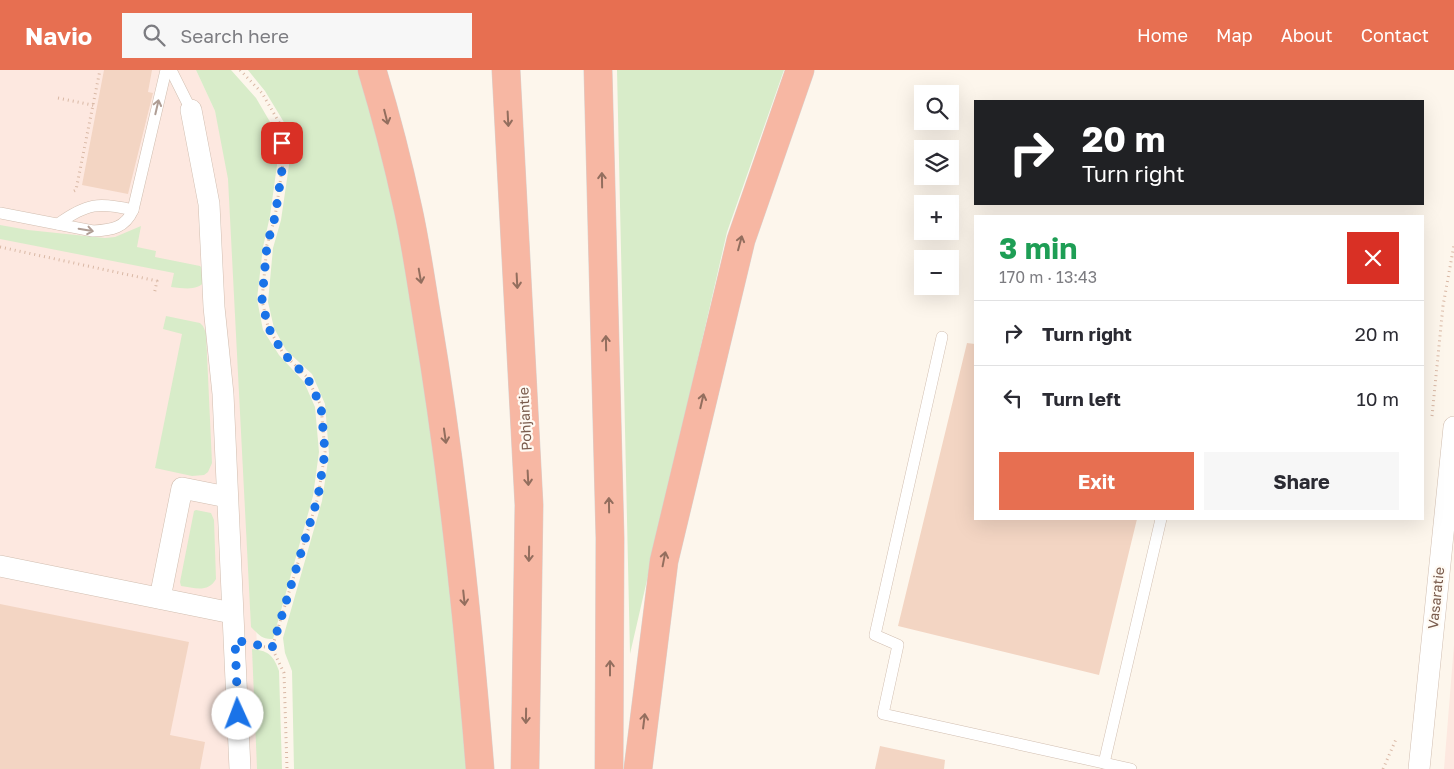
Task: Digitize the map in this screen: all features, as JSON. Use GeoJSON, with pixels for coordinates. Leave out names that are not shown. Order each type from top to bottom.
{"type":"FeatureCollection","features":[{"type":"Feature","properties":{"kind":"highway"},"geometry":{"type":"LineString","coordinates":[[372,70],[385,114],[408,211],[434,360],[451,476],[470,652],[480,769]]}},
{"type":"Feature","properties":{"kind":"highway","name":"Pohjantie"},"geometry":{"type":"LineString","coordinates":[[506,70],[530,505],[525,769]]}},
{"type":"Feature","properties":{"kind":"highway"},"geometry":{"type":"LineString","coordinates":[[598,70],[610,538],[610,769]]}},
{"type":"Feature","properties":{"kind":"highway"},"geometry":{"type":"LineString","coordinates":[[638,769],[664,561],[740,240],[800,70]]}},
{"type":"Feature","properties":{"kind":"street"},"geometry":{"type":"LineString","coordinates":[[191,110],[209,204],[214,307],[224,394],[240,769]]}},
{"type":"Feature","properties":{"kind":"street","name":"Vasaratie"},"geometry":{"type":"LineString","coordinates":[[1419,769],[1453,453],[1454,427]]}},
{"type":"Feature","properties":{"kind":"street"},"geometry":{"type":"LineString","coordinates":[[160,598],[182,488],[227,496]]}},
{"type":"Feature","properties":{"kind":"street"},"geometry":{"type":"LineString","coordinates":[[0,566],[232,613]]}},
{"type":"Feature","properties":{"kind":"lane"},"geometry":{"type":"LineString","coordinates":[[0,213],[93,231],[105,231],[122,225],[129,220],[134,210],[166,70]]}},
{"type":"Feature","properties":{"kind":"lane"},"geometry":{"type":"LineString","coordinates":[[171,70],[191,110]]}},
{"type":"Feature","properties":{"kind":"lane"},"geometry":{"type":"LineString","coordinates":[[58,224],[84,207],[119,206],[134,210]]}},
{"type":"Feature","properties":{"kind":"lane"},"geometry":{"type":"LineString","coordinates":[[942,337],[875,635],[898,646],[883,714],[1131,769]]}},
{"type":"Feature","properties":{"kind":"lane"},"geometry":{"type":"LineString","coordinates":[[1104,763],[1161,520]]}},
{"type":"Feature","properties":{"kind":"path"},"geometry":{"type":"LineString","coordinates":[[68,195],[76,190],[95,105],[100,70]]}},
{"type":"Feature","properties":{"kind":"path"},"geometry":{"type":"LineString","coordinates":[[240,70],[262,93],[280,124],[283,163],[275,217],[267,245],[262,300],[268,327],[283,353],[307,377],[321,406],[325,452],[318,497],[272,648],[284,673],[287,769]]}},
{"type":"Feature","properties":{"kind":"path"},"geometry":{"type":"LineString","coordinates":[[58,98],[95,105]]}},
{"type":"Feature","properties":{"kind":"path"},"geometry":{"type":"LineString","coordinates":[[1432,422],[1443,306],[1454,246]]}},
{"type":"Feature","properties":{"kind":"path"},"geometry":{"type":"LineString","coordinates":[[0,247],[157,281],[154,295]]}},
{"type":"Feature","properties":{"kind":"path"},"geometry":{"type":"LineString","coordinates":[[235,640],[272,648]]}},
{"type":"Feature","properties":{"kind":"shaded area"},"geometry":{"type":"Polygon","coordinates":[[[0,70],[196,70],[215,111],[231,178],[238,259],[263,769],[0,769],[0,70]]]}},
{"type":"Feature","properties":{"kind":"shaded area"},"geometry":{"type":"Polygon","coordinates":[[[1454,645],[1454,769],[1444,769],[1454,645]]]}},
{"type":"Feature","properties":{"kind":"green space"},"geometry":{"type":"Polygon","coordinates":[[[196,70],[231,70],[256,98],[273,127],[277,165],[270,216],[263,247],[257,299],[263,330],[279,355],[304,382],[315,407],[319,452],[313,496],[273,639],[263,637],[251,627],[228,179],[215,111],[196,70]]]}},
{"type":"Feature","properties":{"kind":"green space"},"geometry":{"type":"Polygon","coordinates":[[[248,70],[360,70],[373,115],[397,217],[440,476],[469,769],[294,769],[292,671],[285,653],[283,638],[322,501],[329,454],[325,404],[312,374],[286,350],[274,328],[268,302],[273,248],[281,220],[289,165],[289,143],[285,124],[265,91],[248,70]]]}},
{"type":"Feature","properties":{"kind":"green space"},"geometry":{"type":"Polygon","coordinates":[[[617,70],[784,70],[727,232],[630,654],[617,70]]]}},
{"type":"Feature","properties":{"kind":"green space"},"geometry":{"type":"Polygon","coordinates":[[[0,225],[28,230],[105,238],[115,237],[141,226],[137,247],[156,251],[155,257],[200,266],[204,270],[206,280],[194,288],[171,287],[174,273],[0,239],[0,225]]]}},
{"type":"Feature","properties":{"kind":"green space"},"geometry":{"type":"Polygon","coordinates":[[[166,316],[200,323],[206,333],[212,463],[208,472],[204,475],[192,476],[155,468],[182,334],[163,329],[166,316]]]}},
{"type":"Feature","properties":{"kind":"green space"},"geometry":{"type":"Polygon","coordinates":[[[194,511],[211,513],[214,520],[216,579],[205,588],[181,586],[180,582],[194,511]]]}},
{"type":"Feature","properties":{"kind":"green space"},"geometry":{"type":"Polygon","coordinates":[[[252,649],[263,651],[270,655],[279,671],[282,769],[257,769],[252,649]]]}},
{"type":"Feature","properties":{"kind":"building"},"geometry":{"type":"Polygon","coordinates":[[[104,70],[152,70],[148,92],[153,93],[128,194],[82,185],[104,70]]]}},
{"type":"Feature","properties":{"kind":"building"},"geometry":{"type":"Polygon","coordinates":[[[967,343],[974,344],[974,520],[1137,520],[1099,675],[898,626],[967,343]]]}},
{"type":"Feature","properties":{"kind":"building"},"geometry":{"type":"Polygon","coordinates":[[[0,604],[189,642],[170,735],[205,742],[200,769],[0,769],[0,604]]]}},
{"type":"Feature","properties":{"kind":"building"},"geometry":{"type":"Polygon","coordinates":[[[880,746],[945,760],[944,769],[875,769],[880,746]]]}},
{"type":"Feature","properties":{"kind":"route"},"geometry":{"type":"LineString","coordinates":[[238,714],[235,640],[272,648],[318,497],[325,452],[321,406],[307,377],[283,353],[268,327],[262,300],[267,245],[275,217],[283,163],[282,143]]}}]}
